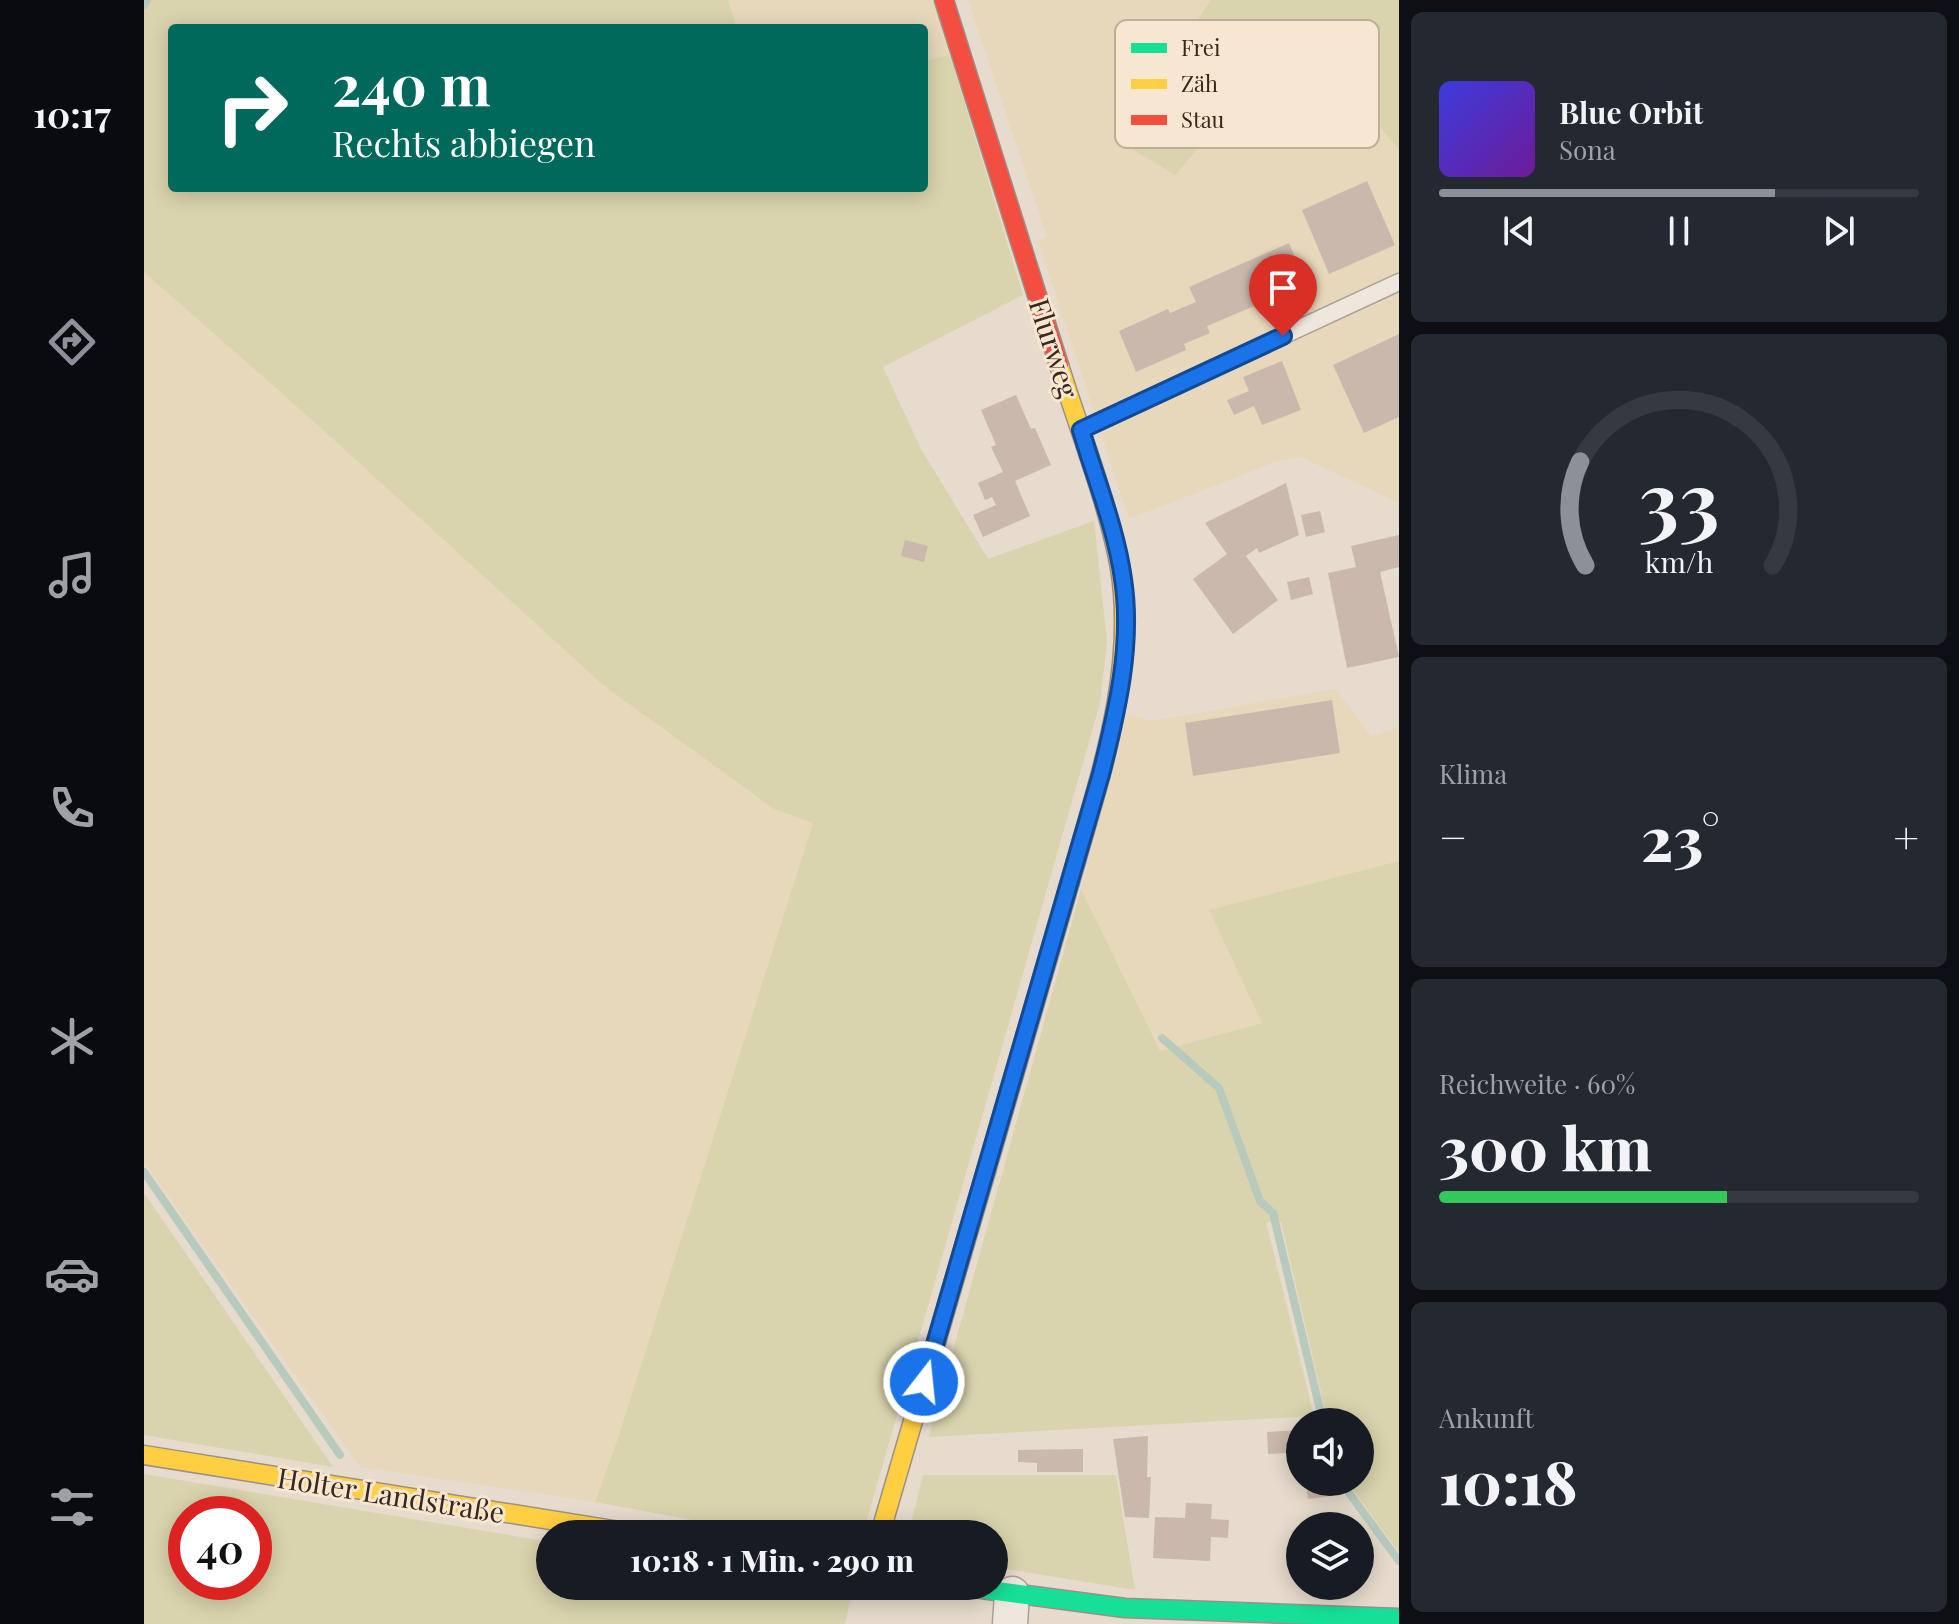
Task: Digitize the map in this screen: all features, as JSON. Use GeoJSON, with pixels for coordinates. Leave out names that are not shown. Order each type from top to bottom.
{"type":"FeatureCollection","features":[{"type":"Feature","properties":{"kind":"street","name":"Flurweg"},"geometry":{"type":"LineString","coordinates":[[884,1520],[1101,774],[1118,706],[1125,642],[1123,579],[1081,430],[944,0]]}},
{"type":"Feature","properties":{"kind":"street","name":"Holter Landstraße"},"geometry":{"type":"LineString","coordinates":[[144,1455],[550,1520]]}},
{"type":"Feature","properties":{"kind":"street"},"geometry":{"type":"LineString","coordinates":[[991,1600],[1011,1609],[1125,1608],[1375,1621],[1399,1618]]}},
{"type":"Feature","properties":{"kind":"lane"},"geometry":{"type":"LineString","coordinates":[[1081,430],[1399,282]]}},
{"type":"Feature","properties":{"kind":"shaded area"},"geometry":{"type":"Polygon","coordinates":[[[144,0],[728,0],[736,24],[168,24],[168,192],[928,192],[928,60],[950,55],[1023,295],[883,367],[921,449],[988,559],[1094,521],[1107,641],[1100,703],[867,1520],[692,1520],[595,1502],[813,823],[774,809],[603,685],[144,272],[144,0]]]}},
{"type":"Feature","properties":{"kind":"shaded area"},"geometry":{"type":"Polygon","coordinates":[[[728,0],[933,0],[950,55],[928,60],[928,24],[736,24],[728,0]]]}},
{"type":"Feature","properties":{"kind":"shaded area"},"geometry":{"type":"Polygon","coordinates":[[[968,0],[1211,0],[1197,20],[1115,20],[1115,148],[1379,148],[1379,126],[1399,150],[1399,503],[1301,457],[1275,462],[1129,519],[1038,240],[1047,238],[968,0]]]}},
{"type":"Feature","properties":{"kind":"shaded area"},"geometry":{"type":"Polygon","coordinates":[[[1211,0],[1399,0],[1399,150],[1379,126],[1379,20],[1197,20],[1211,0]]]}},
{"type":"Feature","properties":{"kind":"shaded area"},"geometry":{"type":"Polygon","coordinates":[[[1131,148],[1199,148],[1175,175],[1131,148]]]}},
{"type":"Feature","properties":{"kind":"shaded area"},"geometry":{"type":"Polygon","coordinates":[[[144,272],[603,685],[774,809],[813,823],[595,1502],[360,1467],[144,1162],[144,272]]]}},
{"type":"Feature","properties":{"kind":"shaded area"},"geometry":{"type":"Polygon","coordinates":[[[1336,689],[1371,736],[1399,727],[1399,861],[1209,910],[1262,1023],[1160,1051],[1081,889],[1127,714],[1151,721],[1336,689]]]}},
{"type":"Feature","properties":{"kind":"shaded area"},"geometry":{"type":"Polygon","coordinates":[[[1399,861],[1399,1552],[1374,1518],[1374,1512],[1369,1512],[1357,1496],[1374,1496],[1374,1408],[1325,1408],[1281,1222],[1266,1222],[1312,1408],[1286,1408],[1286,1418],[929,1437],[1081,889],[1160,1051],[1262,1023],[1209,910],[1399,861]]]}},
{"type":"Feature","properties":{"kind":"shaded area"},"geometry":{"type":"Polygon","coordinates":[[[144,1193],[333,1467],[144,1435],[144,1193]]]}},
{"type":"Feature","properties":{"kind":"shaded area"},"geometry":{"type":"Polygon","coordinates":[[[144,1474],[536,1540],[536,1600],[850,1600],[845,1624],[144,1624],[144,1474]]]}},
{"type":"Feature","properties":{"kind":"shaded area"},"geometry":{"type":"Polygon","coordinates":[[[923,1475],[1116,1475],[1135,1590],[1008,1569],[1008,1520],[912,1520],[923,1475]]]}},
{"type":"Feature","properties":{"kind":"building"},"geometry":{"type":"Polygon","coordinates":[[[1367,181],[1395,245],[1329,274],[1302,210],[1367,181]]]}},
{"type":"Feature","properties":{"kind":"building"},"geometry":{"type":"Polygon","coordinates":[[[1289,243],[1306,284],[1207,326],[1210,333],[1184,344],[1186,350],[1136,372],[1119,331],[1168,309],[1170,313],[1196,302],[1189,287],[1289,243]]]}},
{"type":"Feature","properties":{"kind":"building"},"geometry":{"type":"Polygon","coordinates":[[[1399,334],[1399,417],[1364,433],[1333,365],[1399,334]]]}},
{"type":"Feature","properties":{"kind":"building"},"geometry":{"type":"Polygon","coordinates":[[[1282,361],[1301,410],[1262,425],[1254,406],[1234,415],[1227,400],[1249,391],[1243,377],[1282,361]]]}},
{"type":"Feature","properties":{"kind":"building"},"geometry":{"type":"Polygon","coordinates":[[[1016,395],[1051,465],[1015,481],[1030,516],[983,537],[973,515],[996,505],[992,497],[985,500],[978,483],[1003,472],[991,447],[996,445],[981,410],[1016,395]]]}},
{"type":"Feature","properties":{"kind":"building"},"geometry":{"type":"Polygon","coordinates":[[[1286,483],[1299,535],[1259,553],[1257,548],[1246,556],[1278,600],[1233,634],[1193,579],[1227,554],[1205,523],[1286,483]]]}},
{"type":"Feature","properties":{"kind":"building"},"geometry":{"type":"Polygon","coordinates":[[[1320,511],[1325,532],[1306,537],[1301,515],[1320,511]]]}},
{"type":"Feature","properties":{"kind":"building"},"geometry":{"type":"Polygon","coordinates":[[[1399,535],[1399,567],[1380,572],[1399,657],[1347,668],[1328,573],[1356,567],[1351,546],[1399,535]]]}},
{"type":"Feature","properties":{"kind":"building"},"geometry":{"type":"Polygon","coordinates":[[[905,540],[928,546],[924,562],[901,556],[905,540]]]}},
{"type":"Feature","properties":{"kind":"building"},"geometry":{"type":"Polygon","coordinates":[[[1309,577],[1313,594],[1291,600],[1287,582],[1309,577]]]}},
{"type":"Feature","properties":{"kind":"building"},"geometry":{"type":"Polygon","coordinates":[[[1332,700],[1340,753],[1193,776],[1185,723],[1332,700]]]}},
{"type":"Feature","properties":{"kind":"building"},"geometry":{"type":"Polygon","coordinates":[[[1286,1431],[1286,1453],[1268,1454],[1267,1432],[1286,1431]]]}},
{"type":"Feature","properties":{"kind":"building"},"geometry":{"type":"Polygon","coordinates":[[[1148,1436],[1147,1477],[1151,1477],[1149,1518],[1125,1517],[1113,1439],[1148,1436]]]}},
{"type":"Feature","properties":{"kind":"building"},"geometry":{"type":"Polygon","coordinates":[[[1083,1449],[1083,1472],[1037,1472],[1037,1463],[1018,1462],[1018,1450],[1083,1449]]]}},
{"type":"Feature","properties":{"kind":"building"},"geometry":{"type":"Polygon","coordinates":[[[1186,1503],[1212,1504],[1211,1519],[1229,1520],[1228,1538],[1211,1537],[1210,1561],[1153,1558],[1155,1517],[1185,1518],[1186,1503]]]}},
{"type":"Feature","properties":{"kind":"waterway"},"geometry":{"type":"LineString","coordinates":[[144,5],[147,0]]}},
{"type":"Feature","properties":{"kind":"waterway"},"geometry":{"type":"LineString","coordinates":[[1162,1038],[1219,1088],[1260,1201],[1273,1213],[1320,1408]]}},
{"type":"Feature","properties":{"kind":"waterway"},"geometry":{"type":"LineString","coordinates":[[144,1172],[340,1455]]}},
{"type":"Feature","properties":{"kind":"waterway"},"geometry":{"type":"LineString","coordinates":[[1351,1496],[1399,1561]]}},
{"type":"Feature","properties":{"kind":"traffic: fast"},"geometry":{"type":"LineString","coordinates":[[1008,1592],[1125,1608],[1399,1618]]}},
{"type":"Feature","properties":{"kind":"traffic: slow"},"geometry":{"type":"LineString","coordinates":[[1059,365],[1108,518],[1120,568],[1124,605],[1124,642],[1114,716],[1076,861]]}},
{"type":"Feature","properties":{"kind":"traffic: slow"},"geometry":{"type":"LineString","coordinates":[[884,1520],[986,1171]]}},
{"type":"Feature","properties":{"kind":"traffic: slow"},"geometry":{"type":"LineString","coordinates":[[144,1455],[550,1520]]}},
{"type":"Feature","properties":{"kind":"traffic: jam"},"geometry":{"type":"LineString","coordinates":[[944,0],[1059,365]]}},
{"type":"Feature","properties":{"kind":"traffic: jam"},"geometry":{"type":"LineString","coordinates":[[986,1171],[1076,861]]}},
{"type":"Feature","properties":{"kind":"route"},"geometry":{"type":"LineString","coordinates":[[924,1382],[1101,774],[1118,706],[1125,642],[1123,579],[1081,430],[1283,336]]}}]}
